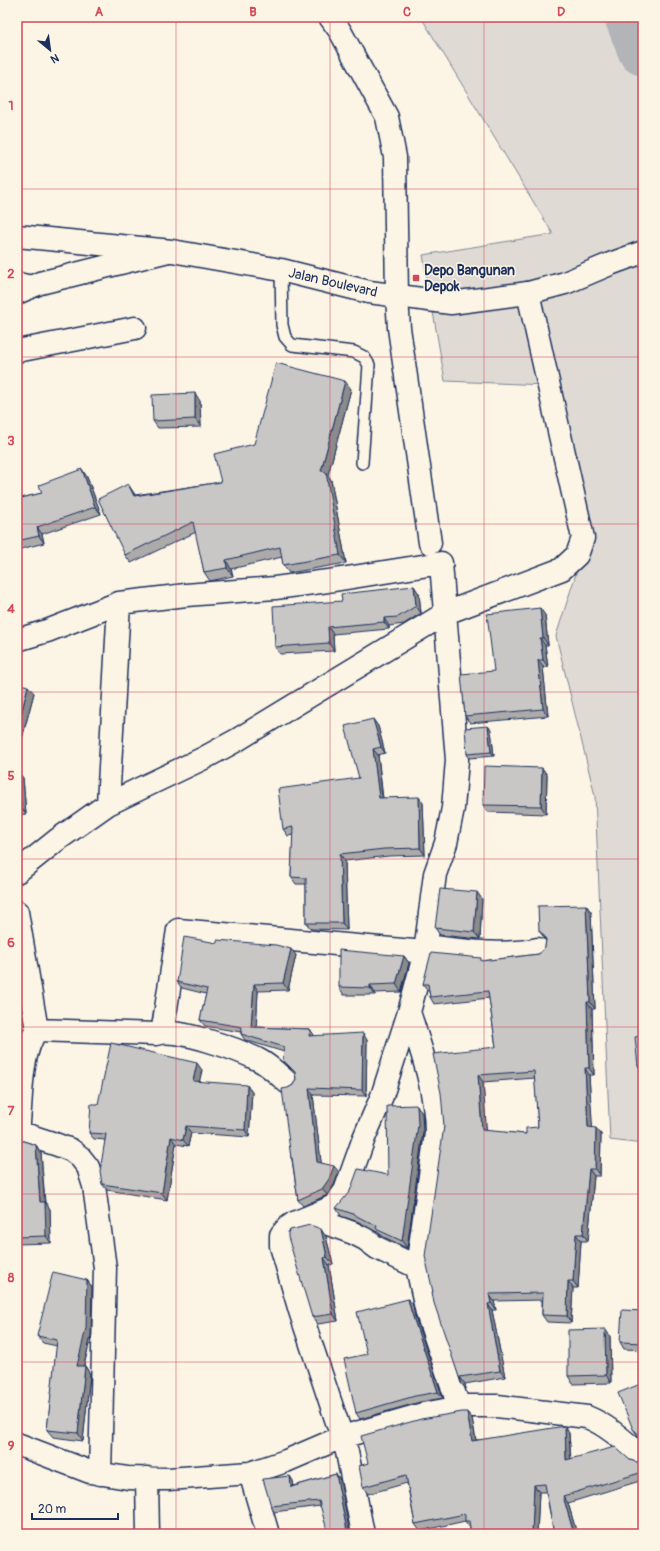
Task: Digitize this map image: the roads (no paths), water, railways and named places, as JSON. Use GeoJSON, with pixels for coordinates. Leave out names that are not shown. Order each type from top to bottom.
{"type":"FeatureCollection","features":[{"type":"Feature","properties":{"kind":"street"},"geometry":{"type":"LineString","coordinates":[[330,17],[340,31],[387,117],[395,157],[397,297],[404,370],[430,543]]}},
{"type":"Feature","properties":{"kind":"street","name":"Jalan Boulevard"},"geometry":{"type":"LineString","coordinates":[[17,236],[172,250],[281,270],[369,292],[397,297],[451,303],[528,293],[564,283],[643,252]]}},
{"type":"Feature","properties":{"kind":"street"},"geometry":{"type":"LineString","coordinates":[[17,293],[40,283],[172,250]]}},
{"type":"Feature","properties":{"kind":"street"},"geometry":{"type":"LineString","coordinates":[[17,872],[57,840],[108,804],[204,758],[237,740],[446,613],[562,569],[576,555],[583,538],[528,293]]}},
{"type":"Feature","properties":{"kind":"street"},"geometry":{"type":"LineString","coordinates":[[17,351],[135,328]]}},
{"type":"Feature","properties":{"kind":"street"},"geometry":{"type":"LineString","coordinates":[[17,640],[47,631],[119,602],[283,587],[441,563],[457,760],[453,808],[446,843],[435,874],[426,949],[382,1096],[364,1138],[345,1191],[335,1205],[294,1223],[281,1235],[281,1246],[300,1311],[342,1437],[352,1472],[363,1534]]}},
{"type":"Feature","properties":{"kind":"street"},"geometry":{"type":"LineString","coordinates":[[108,804],[119,602]]}},
{"type":"Feature","properties":{"kind":"street"},"geometry":{"type":"LineString","coordinates":[[17,912],[37,1030],[31,1038],[21,1086],[18,1132],[70,1150],[80,1157],[88,1167],[94,1186],[105,1268],[100,1474]]}},
{"type":"Feature","properties":{"kind":"street"},"geometry":{"type":"LineString","coordinates":[[160,1032],[163,1028],[178,930],[426,949],[490,952],[530,951],[538,949]]}},
{"type":"Feature","properties":{"kind":"street"},"geometry":{"type":"LineString","coordinates":[[408,1012],[427,1068],[436,1116],[436,1134],[417,1267],[427,1313],[459,1407]]}},
{"type":"Feature","properties":{"kind":"street"},"geometry":{"type":"LineString","coordinates":[[37,1030],[156,1034],[160,1032],[188,1035],[222,1045],[260,1060],[288,1082]]}},
{"type":"Feature","properties":{"kind":"street"},"geometry":{"type":"LineString","coordinates":[[309,1217],[353,1233],[365,1239],[377,1248],[417,1267]]}},
{"type":"Feature","properties":{"kind":"street"},"geometry":{"type":"LineString","coordinates":[[17,1444],[90,1472],[128,1478],[168,1479],[250,1473],[286,1461],[342,1437],[423,1414],[466,1406],[496,1406],[587,1417],[600,1422],[643,1458]]}},
{"type":"Feature","properties":{"kind":"street"},"geometry":{"type":"LineString","coordinates":[[250,1473],[268,1534]]}},
{"type":"Feature","properties":{"kind":"street"},"geometry":{"type":"LineString","coordinates":[[147,1478],[148,1534]]}},
{"type":"Feature","properties":{"kind":"lane"},"geometry":{"type":"LineString","coordinates":[[281,270],[282,325],[285,337],[292,345],[354,352],[364,357],[369,364],[362,463]]}},
{"type":"Feature","properties":{"kind":"lane"},"geometry":{"type":"LineString","coordinates":[[17,278],[40,283]]}},
{"type":"Feature","properties":{"kind":"waterway"},"geometry":{"type":"LineString","coordinates":[[630,17],[643,50]]}},
{"type":"Feature","properties":{"kind":"place","name":"Depo Bangunan Depok"},"geometry":{"type":"Point","coordinates":[416,278]}}]}
